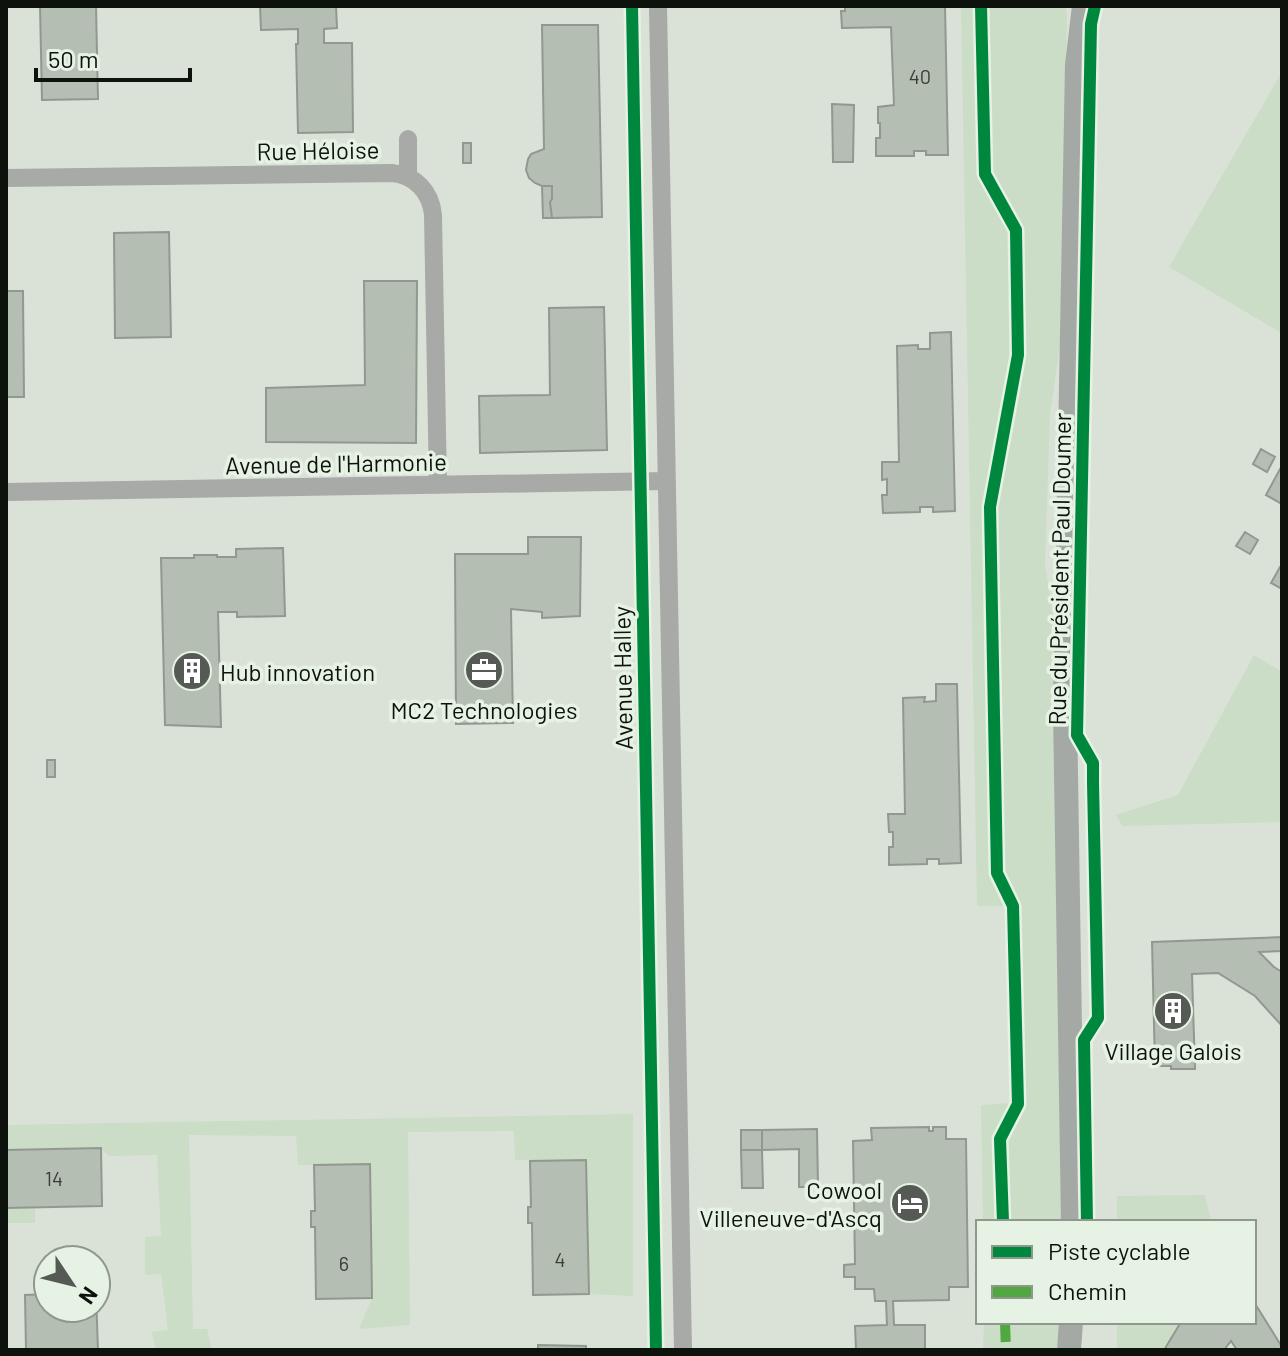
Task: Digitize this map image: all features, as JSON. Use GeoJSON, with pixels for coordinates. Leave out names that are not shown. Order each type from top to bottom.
{"type":"FeatureCollection","features":[{"type":"Feature","properties":{"kind":"main road","name":"Rue du Président Paul Doumer"},"geometry":{"type":"LineString","coordinates":[[1072,6],[1077,65]]}},
{"type":"Feature","properties":{"kind":"main road","name":"Rue du Président Paul Doumer"},"geometry":{"type":"LineString","coordinates":[[1073,1220],[1065,709],[1077,65],[1084,6]]}},
{"type":"Feature","properties":{"kind":"main road"},"geometry":{"type":"LineString","coordinates":[[1069,1350],[1074,1324]]}},
{"type":"Feature","properties":{"kind":"main road"},"geometry":{"type":"LineString","coordinates":[[1074,1324],[1079,1350]]}},
{"type":"Feature","properties":{"kind":"street","name":"Avenue Halley"},"geometry":{"type":"LineString","coordinates":[[658,6],[683,1350]]}},
{"type":"Feature","properties":{"kind":"street"},"geometry":{"type":"LineString","coordinates":[[408,139],[408,176]]}},
{"type":"Feature","properties":{"kind":"street","name":"Rue Héloise"},"geometry":{"type":"LineString","coordinates":[[6,178],[392,173],[408,176],[430,198],[433,215],[438,485]]}},
{"type":"Feature","properties":{"kind":"street","name":"Avenue de l'Harmonie"},"geometry":{"type":"LineString","coordinates":[[6,492],[666,481]]}},
{"type":"Feature","properties":{"kind":"green space"},"geometry":{"type":"Polygon","coordinates":[[[961,6],[1066,6],[1062,333],[1050,414],[1045,565],[1055,625],[1062,1220],[983,1220],[981,1105],[1011,1103],[1007,906],[977,906],[961,6]]]}},
{"type":"Feature","properties":{"kind":"green space"},"geometry":{"type":"Polygon","coordinates":[[[1282,72],[1282,333],[1169,267],[1282,72]]]}},
{"type":"Feature","properties":{"kind":"green space"},"geometry":{"type":"Polygon","coordinates":[[[1254,655],[1282,672],[1282,822],[1122,826],[1116,815],[1178,795],[1254,655]]]}},
{"type":"Feature","properties":{"kind":"green space"},"geometry":{"type":"Polygon","coordinates":[[[633,1114],[633,1296],[589,1294],[586,1160],[515,1160],[514,1131],[408,1132],[410,1325],[359,1329],[372,1298],[370,1165],[298,1165],[296,1136],[189,1135],[193,1329],[207,1329],[212,1350],[156,1350],[152,1332],[168,1330],[161,1274],[145,1275],[145,1237],[161,1236],[157,1155],[109,1156],[100,1148],[6,1150],[6,1125],[633,1114]]]}},
{"type":"Feature","properties":{"kind":"green space"},"geometry":{"type":"Polygon","coordinates":[[[1205,1195],[1211,1220],[1117,1220],[1117,1196],[1205,1195]]]}},
{"type":"Feature","properties":{"kind":"green space"},"geometry":{"type":"Polygon","coordinates":[[[35,1207],[35,1223],[6,1223],[6,1208],[35,1207]]]}},
{"type":"Feature","properties":{"kind":"green space"},"geometry":{"type":"Polygon","coordinates":[[[984,1324],[1063,1324],[1063,1350],[983,1350],[984,1324]]]}},
{"type":"Feature","properties":{"kind":"green space"},"geometry":{"type":"Polygon","coordinates":[[[1117,1324],[1179,1324],[1162,1350],[1117,1350],[1117,1324]]]}},
{"type":"Feature","properties":{"kind":"building"},"geometry":{"type":"Polygon","coordinates":[[[40,6],[96,6],[98,99],[42,100],[40,6]]]}},
{"type":"Feature","properties":{"kind":"building"},"geometry":{"type":"Polygon","coordinates":[[[260,6],[336,6],[337,28],[324,29],[324,43],[352,43],[353,132],[298,133],[298,29],[261,30],[260,6]]]}},
{"type":"Feature","properties":{"kind":"building"},"geometry":{"type":"Polygon","coordinates":[[[845,6],[945,6],[948,155],[926,155],[926,151],[914,151],[914,156],[876,156],[876,138],[880,138],[878,107],[894,105],[891,27],[842,28],[841,11],[845,11],[845,6]]]}},
{"type":"Feature","properties":{"kind":"building"},"geometry":{"type":"Polygon","coordinates":[[[542,25],[598,25],[602,217],[552,218],[552,186],[535,183],[526,170],[531,154],[544,149],[542,25]]]}},
{"type":"Feature","properties":{"kind":"building"},"geometry":{"type":"Polygon","coordinates":[[[832,104],[854,105],[853,162],[833,162],[832,104]]]}},
{"type":"Feature","properties":{"kind":"building"},"geometry":{"type":"Polygon","coordinates":[[[463,143],[471,143],[471,163],[463,163],[463,143]]]}},
{"type":"Feature","properties":{"kind":"building"},"geometry":{"type":"Polygon","coordinates":[[[542,186],[552,186],[552,218],[543,218],[542,186]]]}},
{"type":"Feature","properties":{"kind":"building"},"geometry":{"type":"Polygon","coordinates":[[[169,232],[171,337],[115,338],[114,233],[169,232]]]}},
{"type":"Feature","properties":{"kind":"building"},"geometry":{"type":"Polygon","coordinates":[[[364,281],[417,281],[416,443],[266,442],[266,388],[365,385],[364,281]]]}},
{"type":"Feature","properties":{"kind":"building"},"geometry":{"type":"Polygon","coordinates":[[[6,291],[23,291],[24,397],[6,397],[6,291]]]}},
{"type":"Feature","properties":{"kind":"building"},"geometry":{"type":"Polygon","coordinates":[[[604,307],[607,450],[480,453],[479,396],[550,395],[549,308],[604,307]]]}},
{"type":"Feature","properties":{"kind":"building"},"geometry":{"type":"Polygon","coordinates":[[[951,332],[955,511],[933,512],[933,507],[920,507],[920,512],[883,513],[882,495],[887,495],[887,479],[882,480],[882,462],[899,462],[897,346],[918,345],[918,349],[930,349],[930,333],[951,332]]]}},
{"type":"Feature","properties":{"kind":"building"},"geometry":{"type":"Polygon","coordinates":[[[1261,449],[1275,457],[1267,472],[1253,464],[1261,449]]]}},
{"type":"Feature","properties":{"kind":"building"},"geometry":{"type":"Polygon","coordinates":[[[1282,470],[1282,504],[1266,495],[1282,470]]]}},
{"type":"Feature","properties":{"kind":"building"},"geometry":{"type":"Polygon","coordinates":[[[1245,532],[1258,540],[1250,554],[1236,546],[1245,532]]]}},
{"type":"Feature","properties":{"kind":"building","name":"MC2 Technologies"},"geometry":{"type":"Polygon","coordinates":[[[528,537],[581,537],[580,616],[542,618],[542,612],[511,609],[513,723],[456,724],[455,554],[528,554],[528,537]]]}},
{"type":"Feature","properties":{"kind":"building","name":"Hub innovation"},"geometry":{"type":"Polygon","coordinates":[[[283,548],[285,616],[237,617],[237,612],[218,612],[221,727],[165,725],[161,558],[194,558],[194,555],[236,557],[236,549],[283,548]]]}},
{"type":"Feature","properties":{"kind":"building"},"geometry":{"type":"Polygon","coordinates":[[[1282,568],[1282,589],[1271,583],[1282,568]]]}},
{"type":"Feature","properties":{"kind":"building"},"geometry":{"type":"Polygon","coordinates":[[[936,684],[957,684],[961,863],[939,864],[939,859],[927,859],[927,864],[889,865],[893,832],[889,832],[888,814],[905,814],[903,698],[925,697],[924,702],[936,701],[936,684]]]}},
{"type":"Feature","properties":{"kind":"building"},"geometry":{"type":"Polygon","coordinates":[[[47,760],[55,760],[55,777],[47,777],[47,760]]]}},
{"type":"Feature","properties":{"kind":"building","name":"Village Galois"},"geometry":{"type":"Polygon","coordinates":[[[1282,937],[1282,951],[1259,952],[1282,972],[1282,1026],[1255,996],[1218,973],[1192,974],[1195,1069],[1155,1066],[1152,942],[1282,937]]]}},
{"type":"Feature","properties":{"kind":"building","name":"Cowool Villeneuve-d'Ascq"},"geometry":{"type":"Polygon","coordinates":[[[929,1127],[929,1131],[933,1131],[933,1127],[946,1127],[946,1139],[966,1139],[968,1287],[949,1287],[949,1300],[893,1301],[894,1325],[925,1325],[925,1350],[856,1350],[855,1326],[887,1325],[886,1301],[875,1301],[874,1289],[855,1289],[855,1277],[844,1277],[844,1265],[855,1264],[853,1141],[872,1140],[871,1128],[929,1127]]]}},
{"type":"Feature","properties":{"kind":"building"},"geometry":{"type":"Polygon","coordinates":[[[817,1129],[818,1187],[799,1187],[799,1149],[762,1150],[762,1130],[817,1129]]]}},
{"type":"Feature","properties":{"kind":"building"},"geometry":{"type":"Polygon","coordinates":[[[741,1130],[762,1130],[762,1150],[741,1150],[741,1130]]]}},
{"type":"Feature","properties":{"kind":"building"},"geometry":{"type":"Polygon","coordinates":[[[101,1148],[102,1206],[6,1208],[6,1150],[101,1148]]]}},
{"type":"Feature","properties":{"kind":"building"},"geometry":{"type":"Polygon","coordinates":[[[741,1150],[762,1150],[763,1188],[742,1188],[741,1150]]]}},
{"type":"Feature","properties":{"kind":"building"},"geometry":{"type":"Polygon","coordinates":[[[586,1160],[589,1294],[533,1295],[532,1223],[528,1223],[528,1207],[531,1207],[530,1161],[586,1160]]]}},
{"type":"Feature","properties":{"kind":"building"},"geometry":{"type":"Polygon","coordinates":[[[370,1164],[372,1298],[316,1299],[315,1227],[311,1227],[311,1211],[315,1211],[314,1165],[370,1164]]]}},
{"type":"Feature","properties":{"kind":"building"},"geometry":{"type":"Polygon","coordinates":[[[25,1295],[32,1295],[32,1324],[97,1324],[98,1350],[26,1350],[25,1295]]]}},
{"type":"Feature","properties":{"kind":"building"},"geometry":{"type":"Polygon","coordinates":[[[1256,1305],[1282,1347],[1282,1350],[1237,1350],[1231,1341],[1224,1350],[1164,1350],[1180,1324],[1256,1324],[1256,1305]]]}},
{"type":"Feature","properties":{"kind":"building"},"geometry":{"type":"Polygon","coordinates":[[[538,1345],[586,1346],[586,1350],[538,1350],[538,1345]]]}},
{"type":"Feature","properties":{"kind":"marked path"},"geometry":{"type":"LineString","coordinates":[[1005,1324],[1006,1350]]}},
{"type":"Feature","properties":{"kind":"cycle path"},"geometry":{"type":"LineString","coordinates":[[632,6],[656,1350]]}},
{"type":"Feature","properties":{"kind":"cycle path"},"geometry":{"type":"LineString","coordinates":[[981,6],[985,174],[1016,230],[1018,355],[990,507],[997,873],[1013,906],[1018,1104],[1000,1139],[1003,1220]]}},
{"type":"Feature","properties":{"kind":"cycle path"},"geometry":{"type":"LineString","coordinates":[[1087,1220],[1084,1040],[1098,1018],[1093,763],[1077,735],[1091,24],[1095,6]]}},
{"type":"Feature","properties":{"kind":"place","name":"MC2 Technologies"},"geometry":{"type":"Point","coordinates":[484,670]}},
{"type":"Feature","properties":{"kind":"place","name":"Hub innovation"},"geometry":{"type":"Point","coordinates":[192,671]}},
{"type":"Feature","properties":{"kind":"place","name":"Village Galois"},"geometry":{"type":"Point","coordinates":[1173,1011]}},
{"type":"Feature","properties":{"kind":"place","name":"Cowool Villeneuve-d'Ascq"},"geometry":{"type":"Point","coordinates":[910,1203]}}]}
